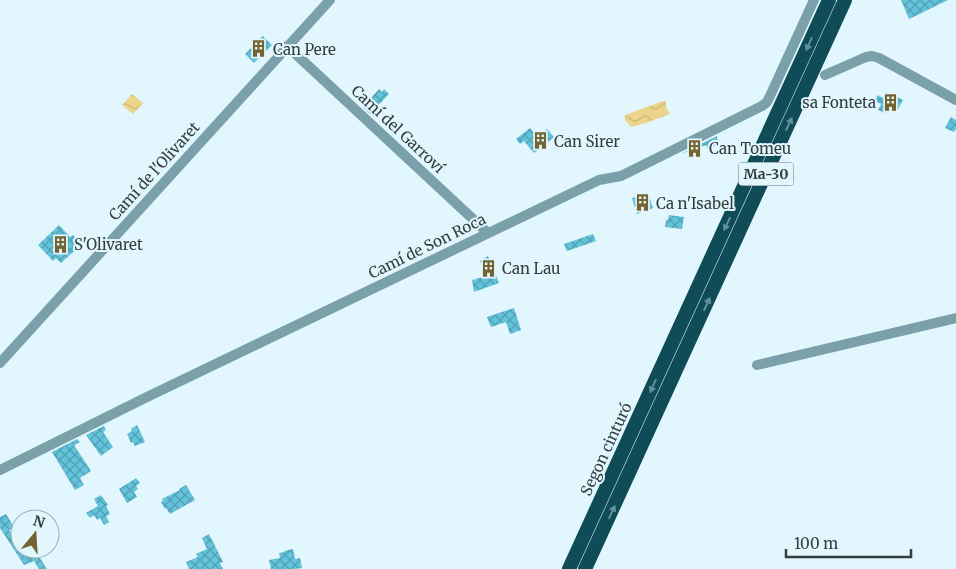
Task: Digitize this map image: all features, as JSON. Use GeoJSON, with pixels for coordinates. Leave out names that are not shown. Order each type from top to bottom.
{"type":"FeatureCollection","features":[{"type":"Feature","properties":{"kind":"highway","name":"Segon cinturó"},"geometry":{"type":"LineString","coordinates":[[569,569],[829,0]]}},
{"type":"Feature","properties":{"kind":"highway","name":"Ma-30"},"geometry":{"type":"LineString","coordinates":[[589,565],[846,0]]}},
{"type":"Feature","properties":{"kind":"highway"},"geometry":{"type":"LineString","coordinates":[[561,569],[582,540]]}},
{"type":"Feature","properties":{"kind":"street","name":"Camí de l'Olivaret"},"geometry":{"type":"LineString","coordinates":[[0,363],[330,0]]}},
{"type":"Feature","properties":{"kind":"street","name":"Camí de Son Roca"},"geometry":{"type":"LineString","coordinates":[[0,470],[147,397],[598,180],[621,176],[765,104],[814,0]]}},
{"type":"Feature","properties":{"kind":"street","name":"Camí del Garroví"},"geometry":{"type":"LineString","coordinates":[[287,46],[488,233]]}},
{"type":"Feature","properties":{"kind":"street"},"geometry":{"type":"LineString","coordinates":[[824,75],[872,56],[956,100]]}},
{"type":"Feature","properties":{"kind":"street"},"geometry":{"type":"LineString","coordinates":[[757,365],[956,318]]}},
{"type":"Feature","properties":{"kind":"water"},"geometry":{"type":"Polygon","coordinates":[[[132,94],[143,103],[133,114],[122,105],[132,94]]]}},
{"type":"Feature","properties":{"kind":"water"},"geometry":{"type":"Polygon","coordinates":[[[666,101],[666,107],[670,114],[631,127],[625,120],[625,115],[666,101]]]}},
{"type":"Feature","properties":{"kind":"building"},"geometry":{"type":"Polygon","coordinates":[[[901,0],[948,0],[909,19],[901,0]]]}},
{"type":"Feature","properties":{"kind":"building","name":"Can Pere"},"geometry":{"type":"Polygon","coordinates":[[[263,36],[272,45],[254,63],[245,54],[263,36]]]}},
{"type":"Feature","properties":{"kind":"building"},"geometry":{"type":"Polygon","coordinates":[[[379,89],[382,92],[384,89],[389,94],[370,114],[363,107],[379,89]]]}},
{"type":"Feature","properties":{"kind":"building","name":"sa Fonteta"},"geometry":{"type":"Polygon","coordinates":[[[886,92],[903,100],[897,111],[888,107],[886,113],[878,110],[881,104],[875,101],[878,95],[883,98],[886,92]]]}},
{"type":"Feature","properties":{"kind":"building"},"geometry":{"type":"Polygon","coordinates":[[[951,117],[956,120],[954,132],[945,128],[951,117]]]}},
{"type":"Feature","properties":{"kind":"building","name":"Can Sirer"},"geometry":{"type":"Polygon","coordinates":[[[530,128],[537,137],[547,129],[554,137],[534,153],[524,141],[520,144],[516,139],[530,128]]]}},
{"type":"Feature","properties":{"kind":"building"},"geometry":{"type":"Polygon","coordinates":[[[717,136],[718,144],[708,149],[706,145],[681,154],[717,136]]]}},
{"type":"Feature","properties":{"kind":"building","name":"Ca n'Isabel"},"geometry":{"type":"Polygon","coordinates":[[[648,193],[653,208],[637,214],[632,198],[648,193]]]}},
{"type":"Feature","properties":{"kind":"building"},"geometry":{"type":"Polygon","coordinates":[[[669,215],[684,217],[682,229],[665,227],[669,215]]]}},
{"type":"Feature","properties":{"kind":"building","name":"S'Olivaret"},"geometry":{"type":"Polygon","coordinates":[[[59,225],[70,237],[73,235],[82,244],[61,263],[56,258],[53,261],[38,245],[59,225]]]}},
{"type":"Feature","properties":{"kind":"building"},"geometry":{"type":"Polygon","coordinates":[[[593,234],[596,241],[567,251],[564,244],[593,234]]]}},
{"type":"Feature","properties":{"kind":"building","name":"Can Lau"},"geometry":{"type":"Polygon","coordinates":[[[488,256],[499,283],[474,292],[472,280],[486,276],[480,261],[488,256]]]}},
{"type":"Feature","properties":{"kind":"building"},"geometry":{"type":"Polygon","coordinates":[[[514,308],[521,330],[510,334],[506,322],[491,327],[487,317],[514,308]]]}},
{"type":"Feature","properties":{"kind":"building"},"geometry":{"type":"Polygon","coordinates":[[[137,425],[145,442],[135,446],[133,442],[131,443],[127,434],[137,425]]]}},
{"type":"Feature","properties":{"kind":"building"},"geometry":{"type":"Polygon","coordinates":[[[104,426],[106,430],[103,432],[113,447],[101,456],[86,435],[104,426]]]}},
{"type":"Feature","properties":{"kind":"building"},"geometry":{"type":"Polygon","coordinates":[[[77,439],[80,442],[74,445],[91,471],[80,478],[84,485],[75,490],[52,452],[77,439]]]}},
{"type":"Feature","properties":{"kind":"building"},"geometry":{"type":"Polygon","coordinates":[[[136,478],[140,483],[136,486],[138,489],[134,492],[137,497],[127,503],[119,489],[136,478]]]}},
{"type":"Feature","properties":{"kind":"building"},"geometry":{"type":"Polygon","coordinates":[[[186,485],[195,500],[170,514],[161,502],[163,501],[162,499],[186,485]]]}},
{"type":"Feature","properties":{"kind":"building"},"geometry":{"type":"Polygon","coordinates":[[[101,495],[108,505],[106,506],[110,514],[106,516],[109,522],[104,525],[100,518],[97,520],[94,515],[90,518],[86,513],[98,506],[94,499],[101,495]]]}},
{"type":"Feature","properties":{"kind":"building"},"geometry":{"type":"Polygon","coordinates":[[[6,514],[10,520],[10,543],[0,528],[0,517],[6,514]]]}},
{"type":"Feature","properties":{"kind":"building"},"geometry":{"type":"Polygon","coordinates":[[[209,534],[223,562],[220,563],[223,569],[189,569],[186,562],[198,557],[196,554],[207,549],[202,538],[209,534]]]}},
{"type":"Feature","properties":{"kind":"building"},"geometry":{"type":"Polygon","coordinates":[[[293,549],[295,559],[300,558],[302,568],[271,569],[269,560],[280,558],[279,553],[293,549]]]}},
{"type":"Feature","properties":{"kind":"building"},"geometry":{"type":"Polygon","coordinates":[[[20,559],[40,559],[47,569],[39,569],[34,561],[24,565],[20,559]]]}},
{"type":"Feature","properties":{"kind":"place","name":"Can Pere"},"geometry":{"type":"Point","coordinates":[259,49]}},
{"type":"Feature","properties":{"kind":"place","name":"sa Fonteta"},"geometry":{"type":"Point","coordinates":[890,102]}},
{"type":"Feature","properties":{"kind":"place","name":"Can Sirer"},"geometry":{"type":"Point","coordinates":[540,141]}},
{"type":"Feature","properties":{"kind":"place","name":"Can Tomeu"},"geometry":{"type":"Point","coordinates":[695,148]}},
{"type":"Feature","properties":{"kind":"place","name":"Ca n'Isabel"},"geometry":{"type":"Point","coordinates":[642,203]}},
{"type":"Feature","properties":{"kind":"place","name":"S'Olivaret"},"geometry":{"type":"Point","coordinates":[60,244]}},
{"type":"Feature","properties":{"kind":"place","name":"Can Lau"},"geometry":{"type":"Point","coordinates":[488,268]}}]}
